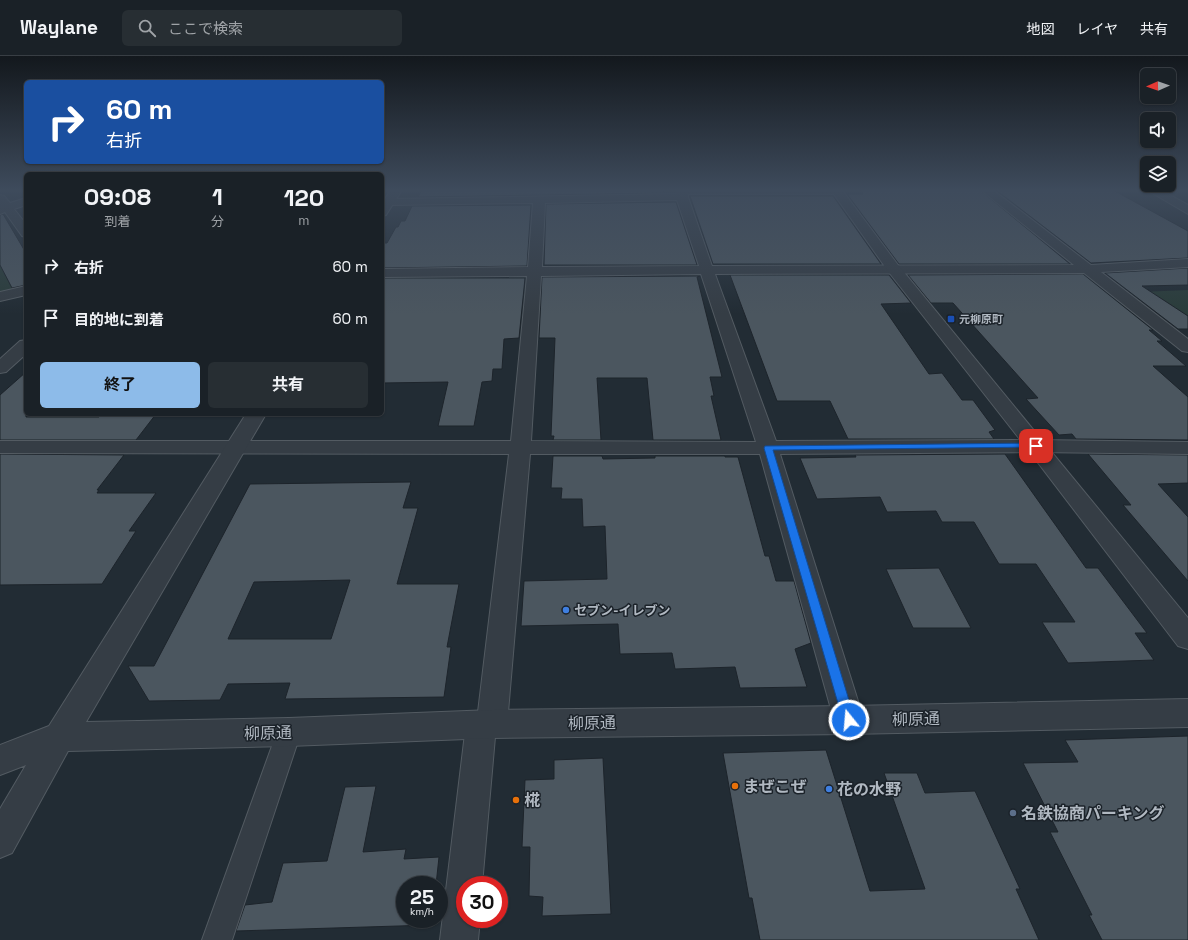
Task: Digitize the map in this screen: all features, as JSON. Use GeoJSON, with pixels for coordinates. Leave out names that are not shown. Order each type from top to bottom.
{"type":"FeatureCollection","features":[{"type":"Feature","properties":{"kind":"street"},"geometry":{"type":"LineString","coordinates":[[459,940],[521,446],[537,231]]}},
{"type":"Feature","properties":{"kind":"street"},"geometry":{"type":"LineString","coordinates":[[695,231],[768,448],[849,720]]}},
{"type":"Feature","properties":{"kind":"street"},"geometry":{"type":"LineString","coordinates":[[865,231],[892,268],[1036,446],[1188,638]]}},
{"type":"Feature","properties":{"kind":"street"},"geometry":{"type":"LineString","coordinates":[[1039,231],[1188,347]]}},
{"type":"Feature","properties":{"kind":"street"},"geometry":{"type":"LineString","coordinates":[[384,273],[892,268],[1087,268],[1188,263]]}},
{"type":"Feature","properties":{"kind":"street"},"geometry":{"type":"LineString","coordinates":[[0,298],[24,291]]}},
{"type":"Feature","properties":{"kind":"street"},"geometry":{"type":"LineString","coordinates":[[0,368],[24,347]]}},
{"type":"Feature","properties":{"kind":"street"},"geometry":{"type":"LineString","coordinates":[[0,842],[60,737],[255,416]]}},
{"type":"Feature","properties":{"kind":"street"},"geometry":{"type":"LineString","coordinates":[[0,447],[521,446],[768,448],[1036,446],[1188,448]]}},
{"type":"Feature","properties":{"kind":"street","name":"柳原通"},"geometry":{"type":"LineString","coordinates":[[0,760],[60,737],[289,732],[486,725],[849,720],[1188,713]]}},
{"type":"Feature","properties":{"kind":"lane"},"geometry":{"type":"LineString","coordinates":[[216,940],[289,732]]}},
{"type":"Feature","properties":{"kind":"shaded area"},"geometry":{"type":"Polygon","coordinates":[[[0,251],[24,259],[24,286],[0,292],[0,251]]]}},
{"type":"Feature","properties":{"kind":"shaded area"},"geometry":{"type":"Polygon","coordinates":[[[1188,290],[1188,315],[1170,316],[1138,292],[1188,290]]]}},
{"type":"Feature","properties":{"kind":"building"},"geometry":{"type":"Polygon","coordinates":[[[0,231],[13,231],[24,250],[24,285],[12,288],[0,265],[0,231]]]}},
{"type":"Feature","properties":{"kind":"building"},"geometry":{"type":"Polygon","coordinates":[[[394,231],[529,231],[527,266],[384,268],[384,243],[387,243],[394,231]]]}},
{"type":"Feature","properties":{"kind":"building"},"geometry":{"type":"Polygon","coordinates":[[[545,231],[686,231],[697,265],[544,265],[545,231]]]}},
{"type":"Feature","properties":{"kind":"building"},"geometry":{"type":"Polygon","coordinates":[[[702,231],[858,231],[881,264],[713,264],[702,231]]]}},
{"type":"Feature","properties":{"kind":"building"},"geometry":{"type":"Polygon","coordinates":[[[875,231],[1030,231],[1070,264],[899,264],[875,231]]]}},
{"type":"Feature","properties":{"kind":"building"},"geometry":{"type":"Polygon","coordinates":[[[1050,231],[1188,231],[1188,258],[1091,263],[1050,231]]]}},
{"type":"Feature","properties":{"kind":"building"},"geometry":{"type":"Polygon","coordinates":[[[1188,268],[1188,285],[1142,286],[1188,316],[1188,329],[1178,329],[1105,273],[1188,268]]]}},
{"type":"Feature","properties":{"kind":"building"},"geometry":{"type":"Polygon","coordinates":[[[1083,274],[1153,330],[1149,330],[1162,341],[1157,341],[1186,366],[1153,366],[1188,397],[1188,440],[1076,439],[1072,434],[1059,435],[1026,399],[1038,398],[953,303],[931,303],[908,275],[1083,274]]]}},
{"type":"Feature","properties":{"kind":"building"},"geometry":{"type":"Polygon","coordinates":[[[730,275],[889,275],[911,303],[881,304],[929,374],[942,373],[962,400],[973,400],[995,430],[989,432],[994,439],[848,439],[830,401],[777,401],[730,275]]]}},
{"type":"Feature","properties":{"kind":"building"},"geometry":{"type":"Polygon","coordinates":[[[700,276],[697,277],[722,377],[710,377],[714,396],[711,396],[721,440],[653,440],[647,378],[597,378],[601,440],[553,440],[554,436],[551,436],[555,338],[539,338],[542,277],[700,276]]]}},
{"type":"Feature","properties":{"kind":"building"},"geometry":{"type":"Polygon","coordinates":[[[384,278],[525,278],[519,338],[504,339],[502,369],[493,369],[492,381],[482,382],[474,426],[438,426],[448,382],[384,383],[384,278]]]}},
{"type":"Feature","properties":{"kind":"building"},"geometry":{"type":"Polygon","coordinates":[[[24,374],[24,416],[26,417],[154,416],[136,440],[0,440],[0,395],[24,374]]]}},
{"type":"Feature","properties":{"kind":"building"},"geometry":{"type":"Polygon","coordinates":[[[0,454],[124,455],[97,490],[99,490],[97,493],[156,493],[129,531],[136,531],[102,584],[0,585],[0,454]]]}},
{"type":"Feature","properties":{"kind":"building"},"geometry":{"type":"Polygon","coordinates":[[[1005,454],[1086,568],[1098,568],[1147,633],[1135,633],[1154,660],[1068,663],[1042,622],[1075,622],[1036,564],[999,564],[974,522],[942,522],[936,511],[887,512],[880,497],[817,499],[800,458],[856,457],[855,455],[1005,454]]]}},
{"type":"Feature","properties":{"kind":"building"},"geometry":{"type":"Polygon","coordinates":[[[1088,454],[1188,455],[1188,483],[1158,484],[1188,517],[1188,581],[1123,505],[1131,505],[1088,454]]]}},
{"type":"Feature","properties":{"kind":"building"},"geometry":{"type":"Polygon","coordinates":[[[553,456],[602,456],[603,459],[655,458],[655,456],[738,457],[765,556],[769,556],[776,581],[794,581],[811,643],[795,649],[807,687],[740,688],[735,667],[675,669],[672,653],[620,654],[618,624],[521,626],[524,581],[607,579],[605,526],[583,527],[582,499],[561,499],[562,488],[551,488],[553,456]]]}},
{"type":"Feature","properties":{"kind":"building"},"geometry":{"type":"Polygon","coordinates":[[[411,482],[403,508],[418,508],[397,584],[459,584],[447,647],[451,647],[444,697],[285,699],[290,683],[228,684],[220,700],[149,701],[128,666],[154,666],[250,484],[411,482]],[[350,580],[254,582],[228,639],[331,639],[350,580]]]}},
{"type":"Feature","properties":{"kind":"building"},"geometry":{"type":"Polygon","coordinates":[[[939,568],[971,628],[913,628],[886,569],[939,568]]]}},
{"type":"Feature","properties":{"kind":"building"},"geometry":{"type":"Polygon","coordinates":[[[1188,736],[1188,940],[1102,940],[1089,915],[1092,915],[1050,832],[1058,832],[1023,763],[1078,762],[1065,740],[1188,736]]]}},
{"type":"Feature","properties":{"kind":"building"},"geometry":{"type":"Polygon","coordinates":[[[826,750],[870,891],[925,889],[884,773],[917,773],[925,793],[975,791],[1020,889],[1016,889],[1039,940],[760,940],[752,898],[749,898],[723,753],[826,750]]]}},
{"type":"Feature","properties":{"kind":"building"},"geometry":{"type":"Polygon","coordinates":[[[603,758],[611,914],[542,916],[543,897],[529,896],[530,847],[522,847],[525,780],[554,779],[554,760],[603,758]]]}},
{"type":"Feature","properties":{"kind":"building"},"geometry":{"type":"Polygon","coordinates":[[[376,786],[363,852],[406,849],[404,859],[439,857],[437,876],[396,876],[396,926],[236,931],[245,905],[272,902],[283,863],[327,861],[345,787],[376,786]]]}},
{"type":"Feature","properties":{"kind":"place","name":"元柳原町"},"geometry":{"type":"Point","coordinates":[951,319]}},
{"type":"Feature","properties":{"kind":"place","name":"セブン-イレブン"},"geometry":{"type":"Point","coordinates":[566,610]}},
{"type":"Feature","properties":{"kind":"place","name":"まぜこぜ"},"geometry":{"type":"Point","coordinates":[735,786]}},
{"type":"Feature","properties":{"kind":"place","name":"花の水野"},"geometry":{"type":"Point","coordinates":[829,789]}},
{"type":"Feature","properties":{"kind":"place","name":"椛"},"geometry":{"type":"Point","coordinates":[516,800]}},
{"type":"Feature","properties":{"kind":"place","name":"名鉄協商パーキング"},"geometry":{"type":"Point","coordinates":[1013,813]}},
{"type":"Feature","properties":{"kind":"route"},"geometry":{"type":"LineString","coordinates":[[849,720],[768,448],[1036,446]]}}]}
